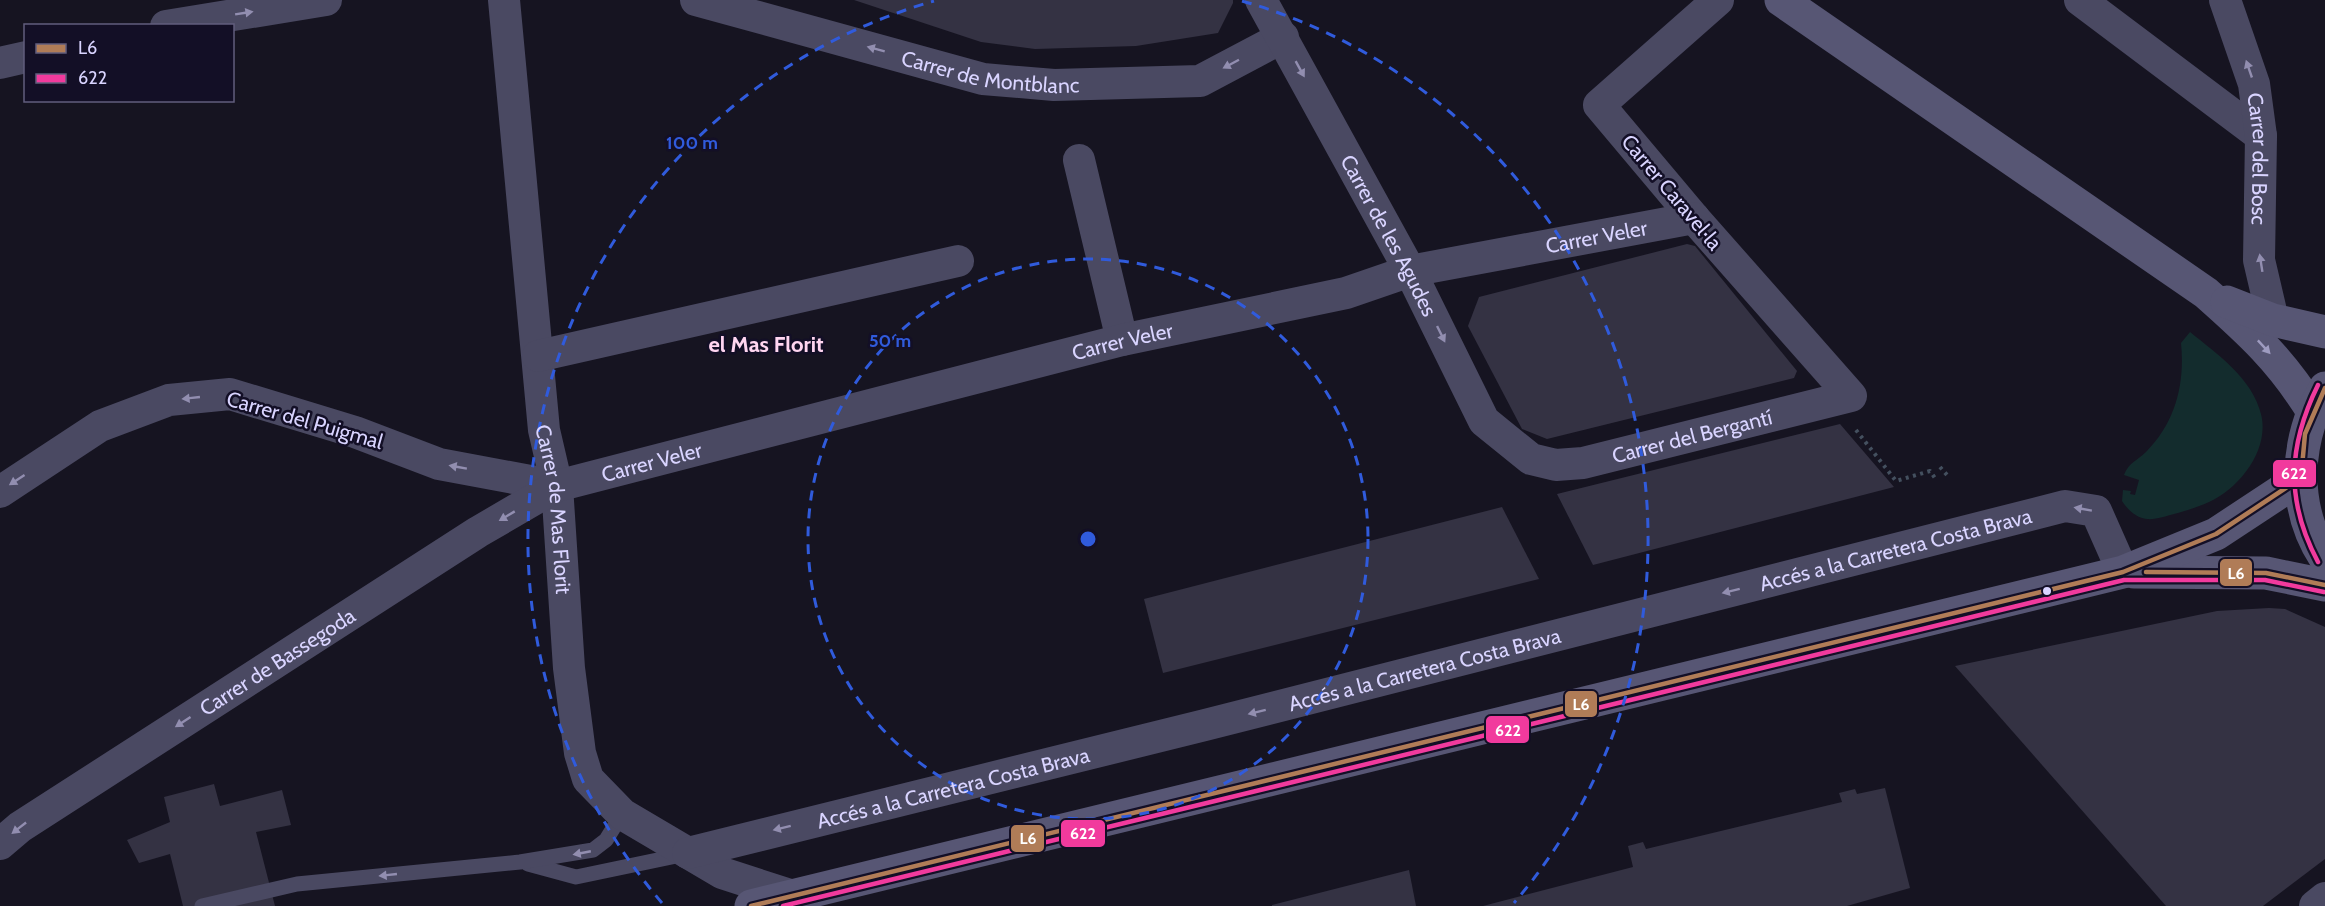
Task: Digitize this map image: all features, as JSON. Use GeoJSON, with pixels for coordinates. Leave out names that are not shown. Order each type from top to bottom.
{"type":"FeatureCollection","features":[{"type":"Feature","properties":{"kind":"main road"},"geometry":{"type":"LineString","coordinates":[[1789,2],[2206,293],[2264,345],[2293,381],[2319,400],[2304,443],[2301,478],[2309,524],[2325,558]]}},
{"type":"Feature","properties":{"kind":"main road"},"geometry":{"type":"LineString","coordinates":[[2206,293],[2273,320],[2325,332]]}},
{"type":"Feature","properties":{"kind":"main road"},"geometry":{"type":"LineString","coordinates":[[771,902],[2123,572],[2216,534],[2301,478]]}},
{"type":"Feature","properties":{"kind":"main road"},"geometry":{"type":"LineString","coordinates":[[2123,572],[2266,573],[2325,585]]}},
{"type":"Feature","properties":{"kind":"street"},"geometry":{"type":"LineString","coordinates":[[178,24],[326,0]]}},
{"type":"Feature","properties":{"kind":"street","name":"Carrer de Mas Florit"},"geometry":{"type":"LineString","coordinates":[[504,0],[544,430],[557,486],[569,668],[580,753],[588,779],[622,814],[771,902]]}},
{"type":"Feature","properties":{"kind":"street","name":"Carrer de Montblanc"},"geometry":{"type":"LineString","coordinates":[[696,0],[983,79],[1054,85],[1200,81],[1282,37]]}},
{"type":"Feature","properties":{"kind":"street","name":"Carrer de les Agudes"},"geometry":{"type":"LineString","coordinates":[[1261,0],[1410,271],[1484,421],[1531,459]]}},
{"type":"Feature","properties":{"kind":"street","name":"Carrer Caravel·la"},"geometry":{"type":"LineString","coordinates":[[1718,0],[1599,105],[1850,409]]}},
{"type":"Feature","properties":{"kind":"street"},"geometry":{"type":"LineString","coordinates":[[2080,0],[2261,136]]}},
{"type":"Feature","properties":{"kind":"street","name":"Carrer del Bosc"},"geometry":{"type":"LineString","coordinates":[[2225,0],[2254,84],[2261,136],[2259,260],[2273,320]]}},
{"type":"Feature","properties":{"kind":"street"},"geometry":{"type":"LineString","coordinates":[[0,63],[24,57]]}},
{"type":"Feature","properties":{"kind":"street"},"geometry":{"type":"LineString","coordinates":[[1079,160],[1122,340]]}},
{"type":"Feature","properties":{"kind":"street","name":"Carrer Veler"},"geometry":{"type":"LineString","coordinates":[[557,486],[1122,340],[1346,293],[1410,271],[1694,218]]}},
{"type":"Feature","properties":{"kind":"street"},"geometry":{"type":"LineString","coordinates":[[538,356],[958,261]]}},
{"type":"Feature","properties":{"kind":"street","name":"Carrer del Puigmal"},"geometry":{"type":"LineString","coordinates":[[0,492],[100,426],[169,400],[230,394],[355,432],[439,464],[557,486]]}},
{"type":"Feature","properties":{"kind":"street","name":"Carrer del Bergantí"},"geometry":{"type":"LineString","coordinates":[[1531,459],[1556,465],[1583,463],[1850,409]]}},
{"type":"Feature","properties":{"kind":"street","name":"Carrer de Bassegoda"},"geometry":{"type":"LineString","coordinates":[[0,844],[30,820],[478,532],[557,486]]}},
{"type":"Feature","properties":{"kind":"street","name":"Accés a la Carretera Costa Brava"},"geometry":{"type":"LineString","coordinates":[[688,853],[1217,722],[2065,506],[2096,511],[2123,572]]}},
{"type":"Feature","properties":{"kind":"street"},"geometry":{"type":"LineString","coordinates":[[2315,906],[2325,898]]}},
{"type":"Feature","properties":{"kind":"lane"},"geometry":{"type":"LineString","coordinates":[[202,906],[297,884],[520,862],[593,850],[606,840],[622,814]]}},
{"type":"Feature","properties":{"kind":"lane"},"geometry":{"type":"LineString","coordinates":[[520,862],[576,877],[688,853]]}},
{"type":"Feature","properties":{"kind":"path"},"geometry":{"type":"LineString","coordinates":[[1850,409],[1896,481],[1930,471],[1935,478]]}},
{"type":"Feature","properties":{"kind":"path"},"geometry":{"type":"LineString","coordinates":[[1940,467],[1947,475]]}},
{"type":"Feature","properties":{"kind":"green space"},"geometry":{"type":"Polygon","coordinates":[[[2190,332],[2232,368],[2250,389],[2261,414],[2263,427],[2261,441],[2250,466],[2221,496],[2183,512],[2150,519],[2139,517],[2132,513],[2122,501],[2123,490],[2131,491],[2130,494],[2135,495],[2139,480],[2124,475],[2156,440],[2171,415],[2180,387],[2181,343],[2190,332]]]}},
{"type":"Feature","properties":{"kind":"building"},"geometry":{"type":"Polygon","coordinates":[[[854,0],[1233,0],[1233,3],[1218,33],[1136,46],[1035,49],[981,42],[854,0]]]}},
{"type":"Feature","properties":{"kind":"building"},"geometry":{"type":"Polygon","coordinates":[[[1687,244],[1695,246],[1797,371],[1794,378],[1547,439],[1522,429],[1468,326],[1479,297],[1687,244]]]}},
{"type":"Feature","properties":{"kind":"building"},"geometry":{"type":"Polygon","coordinates":[[[1840,424],[1894,487],[1593,565],[1557,494],[1840,424]]]}},
{"type":"Feature","properties":{"kind":"building"},"geometry":{"type":"Polygon","coordinates":[[[1502,507],[1539,579],[1163,673],[1144,599],[1502,507]]]}},
{"type":"Feature","properties":{"kind":"building"},"geometry":{"type":"Polygon","coordinates":[[[2285,609],[2325,627],[2325,859],[2263,906],[2166,906],[1955,666],[2217,611],[2285,609]]]}},
{"type":"Feature","properties":{"kind":"building"},"geometry":{"type":"Polygon","coordinates":[[[214,784],[220,806],[282,790],[291,825],[256,832],[275,906],[183,906],[170,854],[139,863],[127,840],[170,822],[164,797],[214,784]]]}},
{"type":"Feature","properties":{"kind":"building"},"geometry":{"type":"Polygon","coordinates":[[[1885,788],[1910,888],[1847,906],[1483,906],[1633,867],[1628,846],[1643,842],[1646,849],[1842,802],[1839,793],[1855,789],[1857,794],[1885,788]]]}},
{"type":"Feature","properties":{"kind":"building"},"geometry":{"type":"Polygon","coordinates":[[[1409,870],[1416,906],[1272,906],[1272,905],[1409,870]]]}},
{"type":"Feature","properties":{"kind":"transit line","name":"622"},"geometry":{"type":"LineString","coordinates":[[2318,385],[2301,430],[2294,473],[2300,517],[2318,562]]}},
{"type":"Feature","properties":{"kind":"transit line","name":"L6"},"geometry":{"type":"LineString","coordinates":[[751,906],[2123,572],[2216,534],[2301,478],[2305,434],[2325,388]]}},
{"type":"Feature","properties":{"kind":"transit line","name":"L6"},"geometry":{"type":"LineString","coordinates":[[2146,572],[2266,573],[2325,585]]}},
{"type":"Feature","properties":{"kind":"transit line","name":"622"},"geometry":{"type":"LineString","coordinates":[[783,906],[2124,580],[2265,580],[2324,592]]}},
{"type":"Feature","properties":{"kind":"district","name":"el Mas Florit"},"geometry":{"type":"Point","coordinates":[766,344]}}]}
